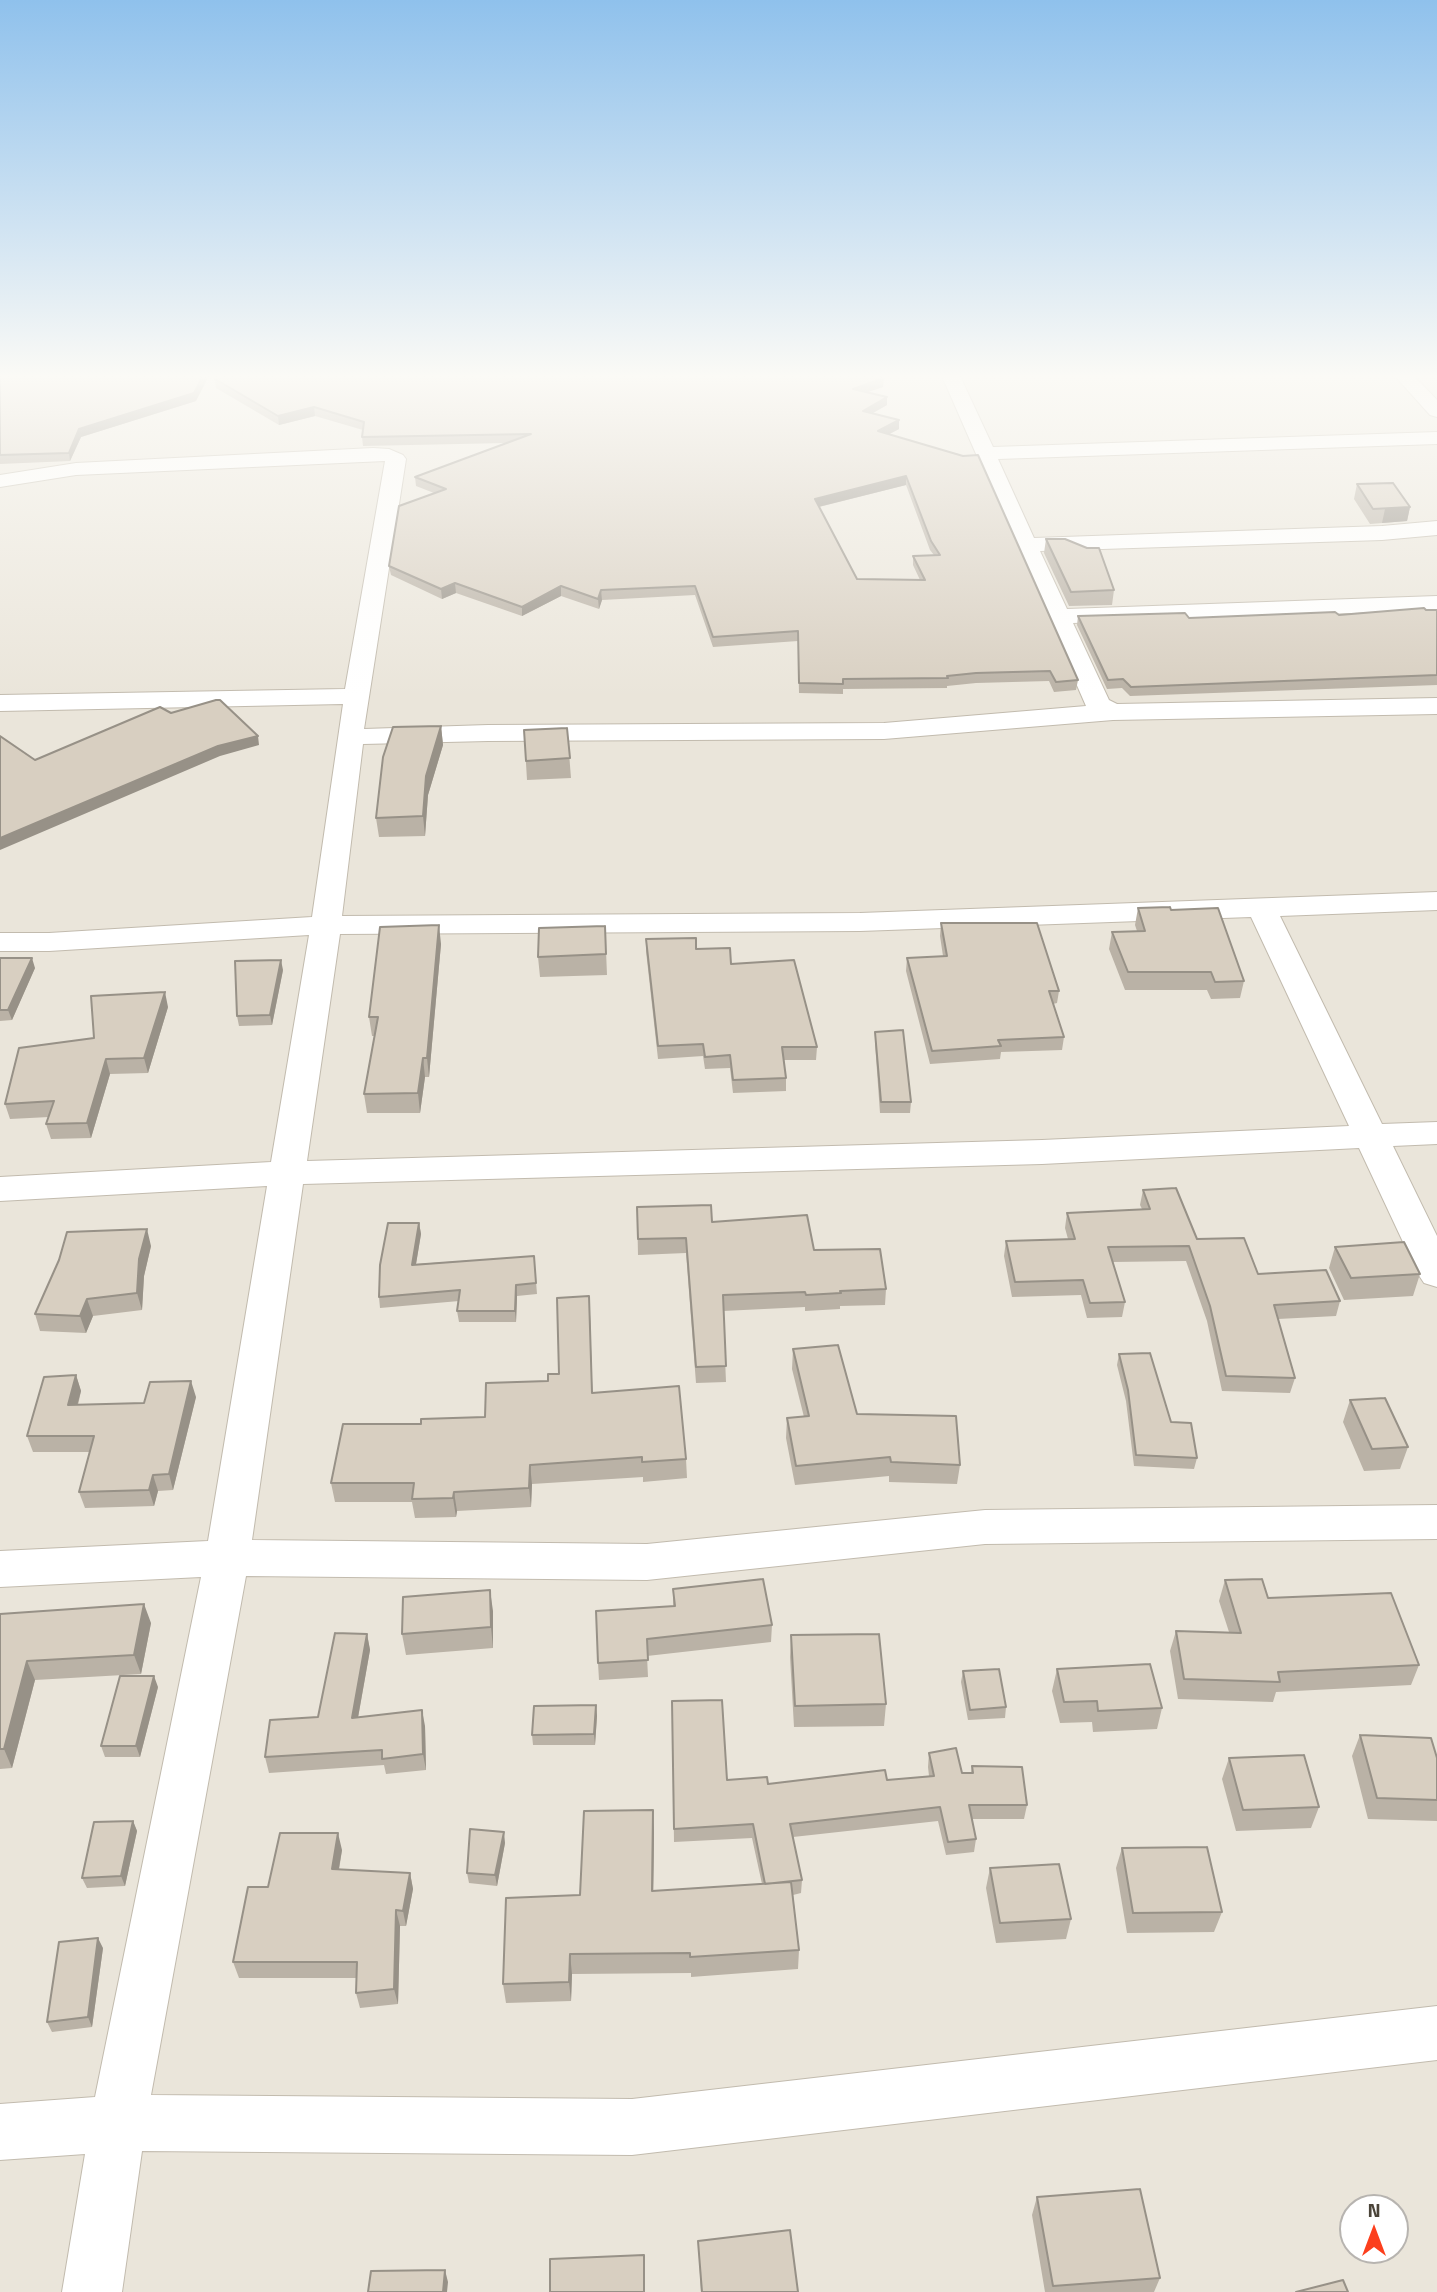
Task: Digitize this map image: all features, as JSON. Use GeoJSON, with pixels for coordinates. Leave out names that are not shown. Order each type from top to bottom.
{"type":"FeatureCollection","features":[{"type":"Feature","properties":{"kind":"street"},"geometry":{"type":"LineString","coordinates":[[92,2292],[118,2123],[228,1558],[285,1173],[326,925],[356,696],[392,483]]}},
{"type":"Feature","properties":{"kind":"street"},"geometry":{"type":"LineString","coordinates":[[999,483],[1098,705],[1114,712]]}},
{"type":"Feature","properties":{"kind":"street"},"geometry":{"type":"LineString","coordinates":[[1027,545],[1354,534],[1437,528]]}},
{"type":"Feature","properties":{"kind":"street"},"geometry":{"type":"LineString","coordinates":[[1060,616],[1437,603]]}},
{"type":"Feature","properties":{"kind":"street"},"geometry":{"type":"LineString","coordinates":[[0,703],[356,696]]}},
{"type":"Feature","properties":{"kind":"street"},"geometry":{"type":"LineString","coordinates":[[350,737],[488,733],[884,732],[1114,712],[1437,706]]}},
{"type":"Feature","properties":{"kind":"street"},"geometry":{"type":"LineString","coordinates":[[0,942],[63,941],[326,925],[860,922],[1437,901]]}},
{"type":"Feature","properties":{"kind":"street"},"geometry":{"type":"LineString","coordinates":[[1261,907],[1437,1274]]}},
{"type":"Feature","properties":{"kind":"street"},"geometry":{"type":"LineString","coordinates":[[0,1189],[285,1173],[1042,1152],[1437,1133]]}},
{"type":"Feature","properties":{"kind":"street"},"geometry":{"type":"LineString","coordinates":[[0,1569],[228,1558],[647,1562],[985,1527],[1437,1522]]}},
{"type":"Feature","properties":{"kind":"street"},"geometry":{"type":"LineString","coordinates":[[0,2132],[118,2123],[632,2127],[1437,2033]]}},
{"type":"Feature","properties":{"kind":"shaded area"},"geometry":{"type":"Polygon","coordinates":[[[0,483],[1437,483],[1437,2292],[0,2292],[0,483]]]}},
{"type":"Feature","properties":{"kind":"building"},"geometry":{"type":"Polygon","coordinates":[[[430,483],[878,483],[815,499],[857,579],[925,580],[913,556],[940,555],[931,541],[909,483],[990,483],[1078,680],[1056,682],[1050,671],[976,673],[947,676],[948,678],[843,679],[843,684],[799,683],[798,631],[713,637],[695,586],[601,590],[598,599],[561,586],[522,607],[455,583],[441,589],[389,566],[399,506],[446,489],[430,483]]]}},
{"type":"Feature","properties":{"kind":"building"},"geometry":{"type":"Polygon","coordinates":[[[1393,483],[1410,507],[1373,509],[1357,484],[1393,483]]]}},
{"type":"Feature","properties":{"kind":"building"},"geometry":{"type":"Polygon","coordinates":[[[1046,539],[1065,539],[1087,548],[1099,548],[1114,590],[1071,592],[1046,539]]]}},
{"type":"Feature","properties":{"kind":"building"},"geometry":{"type":"Polygon","coordinates":[[[1424,608],[1437,610],[1437,675],[1131,687],[1123,679],[1108,680],[1078,616],[1185,613],[1189,618],[1335,612],[1339,615],[1424,608]]]}},
{"type":"Feature","properties":{"kind":"building"},"geometry":{"type":"Polygon","coordinates":[[[220,700],[258,736],[218,746],[0,838],[0,736],[35,760],[160,707],[171,713],[220,700]]]}},
{"type":"Feature","properties":{"kind":"building"},"geometry":{"type":"Polygon","coordinates":[[[441,726],[426,776],[423,816],[376,818],[383,757],[393,727],[441,726]]]}},
{"type":"Feature","properties":{"kind":"building"},"geometry":{"type":"Polygon","coordinates":[[[567,728],[570,758],[526,761],[524,730],[567,728]]]}},
{"type":"Feature","properties":{"kind":"building"},"geometry":{"type":"Polygon","coordinates":[[[1170,907],[1171,910],[1218,908],[1244,981],[1215,982],[1211,972],[1128,972],[1112,932],[1145,931],[1138,908],[1170,907]]]}},
{"type":"Feature","properties":{"kind":"building"},"geometry":{"type":"Polygon","coordinates":[[[941,923],[1037,923],[1059,991],[1049,991],[1064,1037],[998,1040],[1001,1046],[932,1051],[907,958],[947,956],[941,923]]]}},
{"type":"Feature","properties":{"kind":"building"},"geometry":{"type":"Polygon","coordinates":[[[439,925],[427,1058],[423,1058],[418,1093],[364,1094],[378,1017],[369,1017],[380,927],[439,925]]]}},
{"type":"Feature","properties":{"kind":"building"},"geometry":{"type":"Polygon","coordinates":[[[605,926],[606,954],[538,957],[539,928],[605,926]]]}},
{"type":"Feature","properties":{"kind":"building"},"geometry":{"type":"Polygon","coordinates":[[[696,938],[696,949],[730,948],[731,964],[794,960],[817,1047],[782,1047],[786,1078],[733,1080],[730,1055],[705,1057],[703,1044],[658,1046],[646,939],[696,938]]]}},
{"type":"Feature","properties":{"kind":"building"},"geometry":{"type":"Polygon","coordinates":[[[0,958],[32,958],[8,1010],[0,1010],[0,958]]]}},
{"type":"Feature","properties":{"kind":"building"},"geometry":{"type":"Polygon","coordinates":[[[281,960],[270,1015],[237,1016],[235,961],[281,960]]]}},
{"type":"Feature","properties":{"kind":"building"},"geometry":{"type":"Polygon","coordinates":[[[165,992],[144,1058],[106,1059],[87,1123],[46,1124],[54,1101],[5,1104],[19,1048],[94,1038],[91,996],[165,992]]]}},
{"type":"Feature","properties":{"kind":"building"},"geometry":{"type":"Polygon","coordinates":[[[903,1030],[911,1102],[881,1102],[875,1032],[903,1030]]]}},
{"type":"Feature","properties":{"kind":"building"},"geometry":{"type":"Polygon","coordinates":[[[1176,1188],[1197,1239],[1244,1238],[1258,1274],[1326,1270],[1340,1301],[1274,1305],[1295,1378],[1226,1376],[1210,1306],[1189,1246],[1108,1247],[1125,1302],[1090,1303],[1083,1280],[1015,1282],[1006,1241],[1075,1239],[1067,1213],[1150,1209],[1143,1190],[1176,1188]]]}},
{"type":"Feature","properties":{"kind":"building"},"geometry":{"type":"Polygon","coordinates":[[[711,1205],[712,1222],[807,1215],[814,1250],[880,1249],[886,1289],[806,1295],[805,1292],[723,1295],[726,1366],[696,1367],[686,1238],[638,1239],[637,1207],[711,1205]]]}},
{"type":"Feature","properties":{"kind":"building"},"geometry":{"type":"Polygon","coordinates":[[[388,1223],[419,1223],[412,1265],[534,1256],[536,1283],[516,1285],[515,1311],[457,1311],[460,1290],[379,1297],[380,1265],[388,1223]]]}},
{"type":"Feature","properties":{"kind":"building"},"geometry":{"type":"Polygon","coordinates":[[[147,1229],[139,1259],[137,1293],[87,1299],[80,1316],[35,1314],[59,1260],[67,1232],[147,1229]]]}},
{"type":"Feature","properties":{"kind":"building"},"geometry":{"type":"Polygon","coordinates":[[[1404,1242],[1420,1274],[1351,1278],[1335,1247],[1404,1242]]]}},
{"type":"Feature","properties":{"kind":"building"},"geometry":{"type":"Polygon","coordinates":[[[589,1296],[592,1393],[679,1386],[686,1459],[642,1462],[642,1457],[530,1465],[529,1488],[454,1492],[453,1498],[412,1499],[414,1483],[331,1483],[343,1424],[421,1424],[421,1419],[485,1417],[486,1383],[548,1381],[548,1374],[559,1374],[557,1298],[589,1296]]]}},
{"type":"Feature","properties":{"kind":"building"},"geometry":{"type":"Polygon","coordinates":[[[838,1345],[857,1414],[956,1416],[960,1465],[891,1462],[890,1457],[796,1466],[787,1418],[809,1416],[793,1349],[838,1345]]]}},
{"type":"Feature","properties":{"kind":"building"},"geometry":{"type":"Polygon","coordinates":[[[1150,1353],[1171,1422],[1191,1423],[1197,1458],[1136,1455],[1128,1390],[1119,1354],[1150,1353]]]}},
{"type":"Feature","properties":{"kind":"building"},"geometry":{"type":"Polygon","coordinates":[[[76,1375],[68,1405],[144,1403],[150,1382],[191,1381],[169,1474],[153,1475],[149,1490],[79,1492],[94,1436],[27,1436],[44,1377],[76,1375]]]}},
{"type":"Feature","properties":{"kind":"building"},"geometry":{"type":"Polygon","coordinates":[[[1385,1398],[1408,1447],[1372,1449],[1350,1400],[1385,1398]]]}},
{"type":"Feature","properties":{"kind":"building"},"geometry":{"type":"Polygon","coordinates":[[[763,1579],[772,1625],[647,1639],[648,1660],[598,1663],[596,1611],[675,1606],[673,1589],[763,1579]]]}},
{"type":"Feature","properties":{"kind":"building"},"geometry":{"type":"Polygon","coordinates":[[[1262,1579],[1268,1598],[1391,1593],[1419,1665],[1278,1672],[1280,1682],[1184,1679],[1176,1631],[1241,1633],[1225,1580],[1262,1579]]]}},
{"type":"Feature","properties":{"kind":"building"},"geometry":{"type":"Polygon","coordinates":[[[490,1590],[491,1627],[402,1634],[403,1597],[490,1590]]]}},
{"type":"Feature","properties":{"kind":"building"},"geometry":{"type":"Polygon","coordinates":[[[144,1604],[134,1655],[27,1661],[4,1749],[0,1749],[0,1614],[144,1604]]]}},
{"type":"Feature","properties":{"kind":"building"},"geometry":{"type":"Polygon","coordinates":[[[335,1633],[367,1634],[352,1718],[422,1710],[423,1754],[382,1759],[382,1750],[265,1757],[270,1720],[318,1717],[335,1633]]]}},
{"type":"Feature","properties":{"kind":"building"},"geometry":{"type":"Polygon","coordinates":[[[879,1634],[886,1704],[795,1706],[791,1635],[879,1634]]]}},
{"type":"Feature","properties":{"kind":"building"},"geometry":{"type":"Polygon","coordinates":[[[1150,1664],[1162,1708],[1098,1711],[1097,1701],[1064,1702],[1057,1669],[1150,1664]]]}},
{"type":"Feature","properties":{"kind":"building"},"geometry":{"type":"Polygon","coordinates":[[[999,1669],[1006,1707],[970,1710],[963,1671],[999,1669]]]}},
{"type":"Feature","properties":{"kind":"building"},"geometry":{"type":"Polygon","coordinates":[[[120,1676],[154,1676],[136,1746],[101,1746],[120,1676]]]}},
{"type":"Feature","properties":{"kind":"building"},"geometry":{"type":"Polygon","coordinates":[[[722,1700],[727,1780],[767,1777],[768,1784],[885,1770],[887,1780],[934,1776],[929,1753],[956,1748],[962,1773],[973,1773],[972,1766],[1022,1767],[1027,1805],[969,1805],[976,1839],[948,1842],[940,1807],[790,1824],[802,1880],[765,1884],[753,1824],[674,1829],[672,1701],[722,1700]]]}},
{"type":"Feature","properties":{"kind":"building"},"geometry":{"type":"Polygon","coordinates":[[[596,1705],[594,1734],[532,1735],[534,1706],[596,1705]]]}},
{"type":"Feature","properties":{"kind":"building"},"geometry":{"type":"Polygon","coordinates":[[[1360,1735],[1431,1738],[1437,1758],[1437,1800],[1377,1798],[1360,1735]]]}},
{"type":"Feature","properties":{"kind":"building"},"geometry":{"type":"Polygon","coordinates":[[[1304,1755],[1319,1807],[1243,1810],[1229,1758],[1304,1755]]]}},
{"type":"Feature","properties":{"kind":"building"},"geometry":{"type":"Polygon","coordinates":[[[653,1810],[652,1891],[791,1882],[799,1950],[690,1957],[690,1953],[570,1954],[569,1982],[503,1984],[506,1898],[580,1895],[584,1811],[653,1810]]]}},
{"type":"Feature","properties":{"kind":"building"},"geometry":{"type":"Polygon","coordinates":[[[133,1821],[121,1876],[82,1878],[94,1822],[133,1821]]]}},
{"type":"Feature","properties":{"kind":"building"},"geometry":{"type":"Polygon","coordinates":[[[470,1829],[504,1832],[495,1875],[467,1873],[470,1829]]]}},
{"type":"Feature","properties":{"kind":"building"},"geometry":{"type":"Polygon","coordinates":[[[280,1833],[338,1833],[332,1869],[410,1873],[403,1911],[396,1910],[394,1989],[356,1993],[357,1962],[233,1962],[248,1887],[268,1887],[280,1833]]]}},
{"type":"Feature","properties":{"kind":"building"},"geometry":{"type":"Polygon","coordinates":[[[1207,1847],[1222,1912],[1133,1913],[1122,1848],[1207,1847]]]}},
{"type":"Feature","properties":{"kind":"building"},"geometry":{"type":"Polygon","coordinates":[[[1059,1864],[1071,1919],[1000,1923],[990,1868],[1059,1864]]]}},
{"type":"Feature","properties":{"kind":"building"},"geometry":{"type":"Polygon","coordinates":[[[98,1938],[88,2017],[47,2022],[59,1942],[98,1938]]]}},
{"type":"Feature","properties":{"kind":"building"},"geometry":{"type":"Polygon","coordinates":[[[1140,2189],[1160,2278],[1053,2286],[1037,2197],[1140,2189]]]}},
{"type":"Feature","properties":{"kind":"building"},"geometry":{"type":"Polygon","coordinates":[[[790,2230],[798,2292],[702,2292],[698,2241],[790,2230]]]}},
{"type":"Feature","properties":{"kind":"building"},"geometry":{"type":"Polygon","coordinates":[[[644,2255],[644,2292],[550,2292],[550,2259],[644,2255]]]}},
{"type":"Feature","properties":{"kind":"building"},"geometry":{"type":"Polygon","coordinates":[[[445,2270],[443,2292],[368,2292],[371,2271],[445,2270]]]}},
{"type":"Feature","properties":{"kind":"building"},"geometry":{"type":"Polygon","coordinates":[[[1343,2280],[1348,2292],[1296,2292],[1343,2280]]]}}]}
